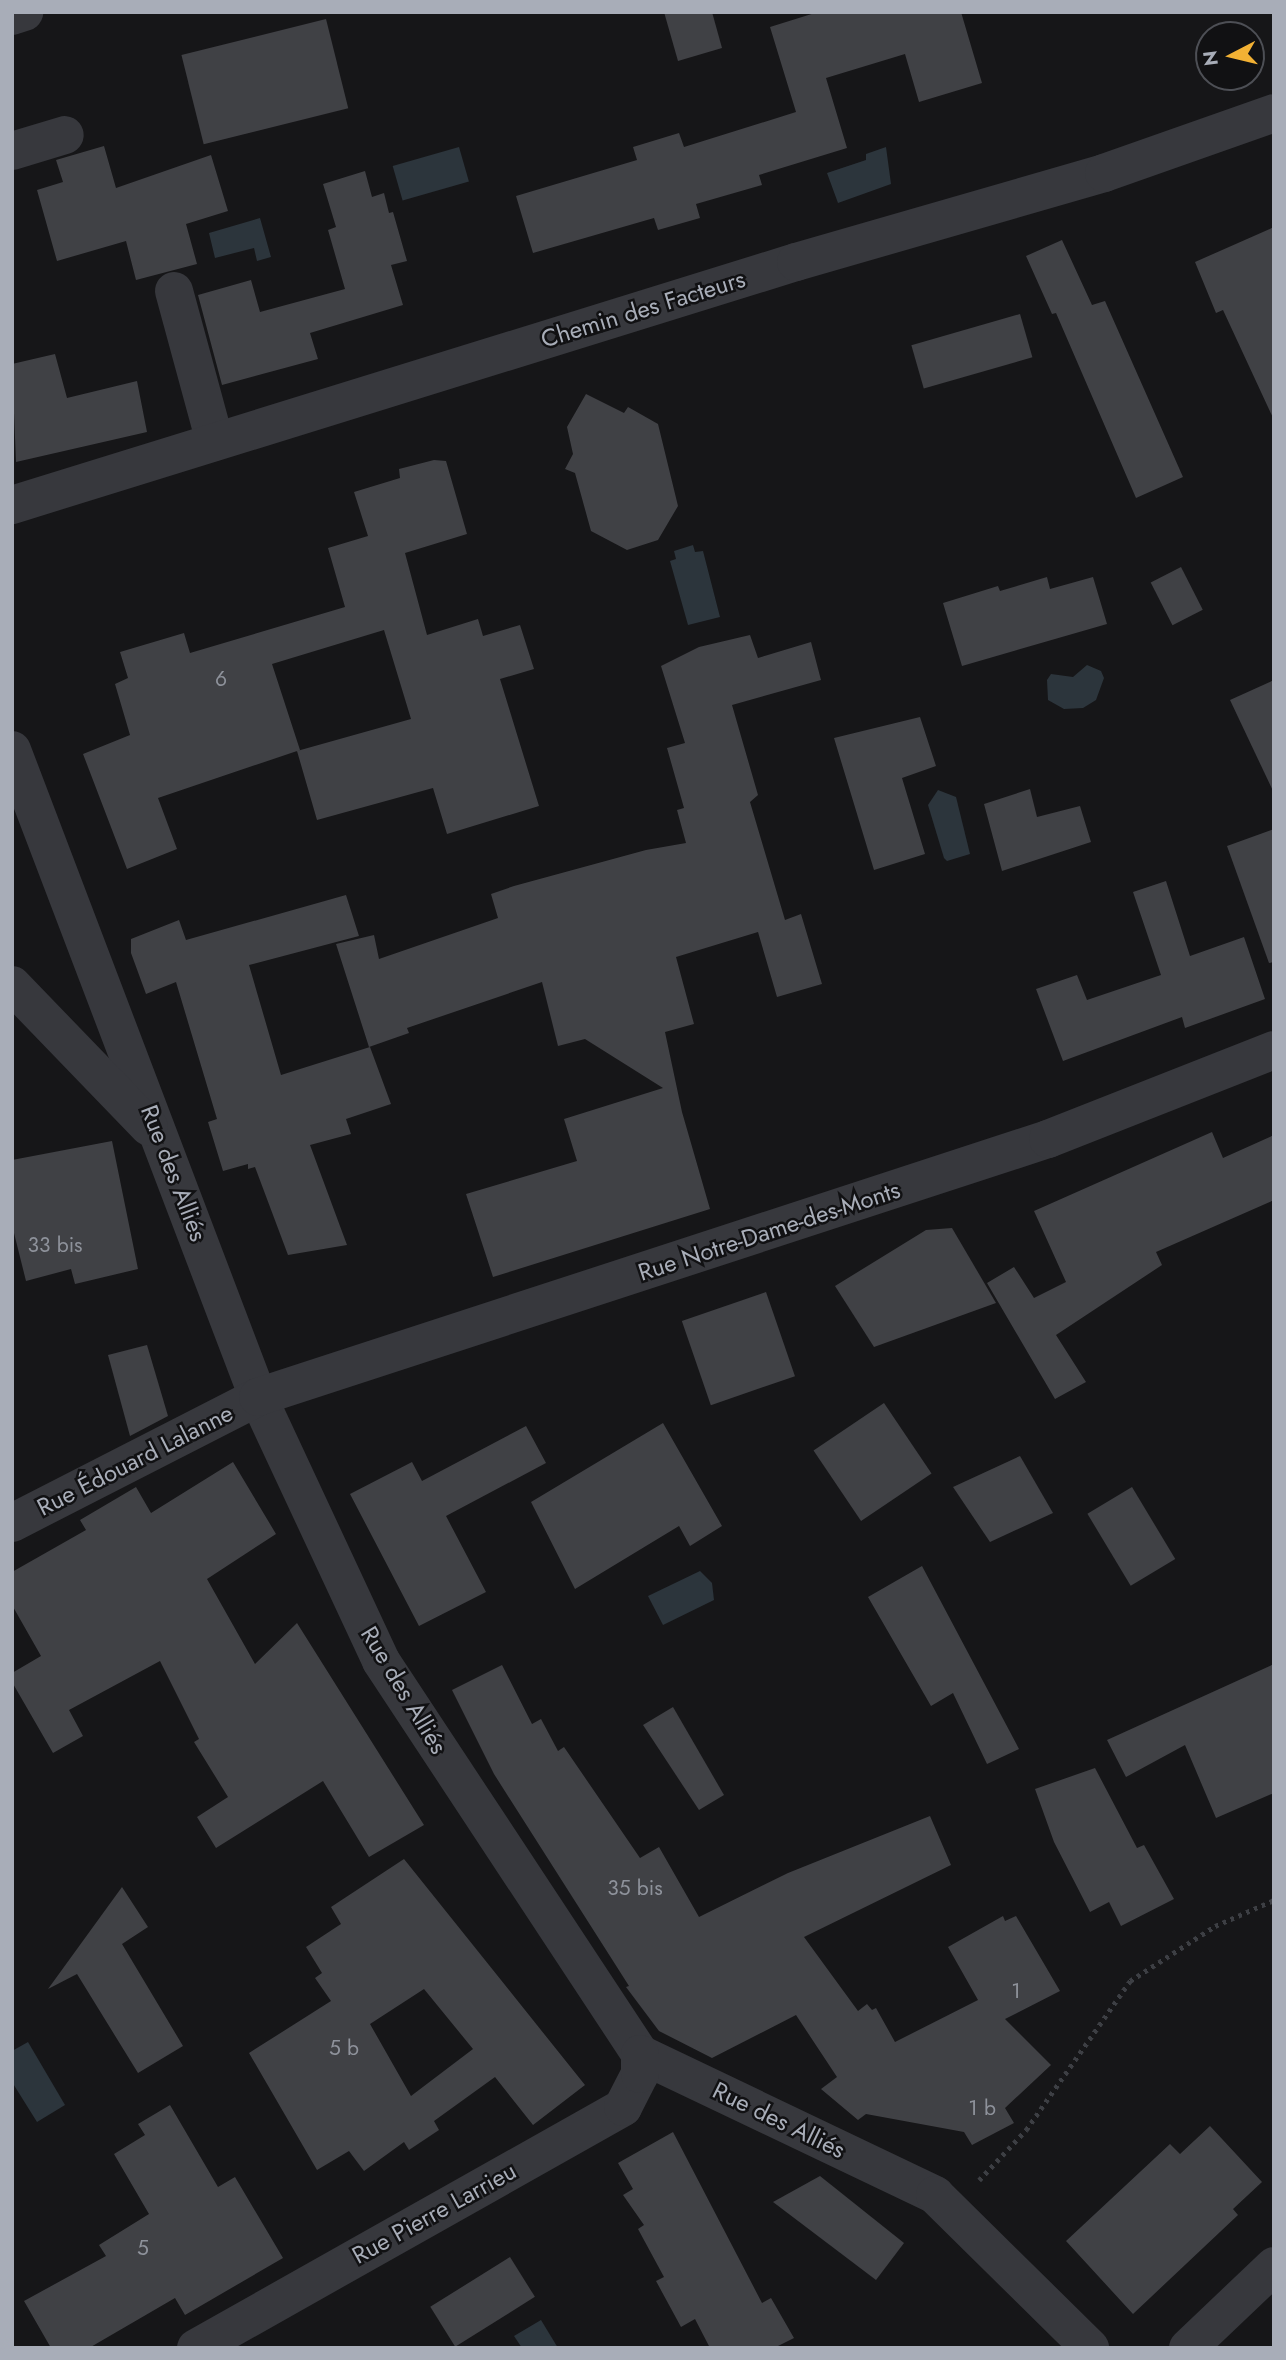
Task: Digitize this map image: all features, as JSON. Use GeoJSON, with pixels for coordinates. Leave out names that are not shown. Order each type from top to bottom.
{"type":"FeatureCollection","features":[{"type":"Feature","properties":{"kind":"street"},"geometry":{"type":"LineString","coordinates":[[12,16],[24,12]]}},
{"type":"Feature","properties":{"kind":"street","name":"Chemin des Facteurs"},"geometry":{"type":"LineString","coordinates":[[12,505],[796,262],[1104,173],[1274,113]]}},
{"type":"Feature","properties":{"kind":"street"},"geometry":{"type":"LineString","coordinates":[[12,151],[65,135]]}},
{"type":"Feature","properties":{"kind":"street"},"geometry":{"type":"LineString","coordinates":[[174,291],[215,442]]}},
{"type":"Feature","properties":{"kind":"street","name":"Rue des Alliés"},"geometry":{"type":"LineString","coordinates":[[12,750],[258,1397],[381,1661],[640,2054],[934,2195],[1090,2348]]}},
{"type":"Feature","properties":{"kind":"street"},"geometry":{"type":"LineString","coordinates":[[12,985],[162,1140]]}},
{"type":"Feature","properties":{"kind":"street","name":"Rue Notre-Dame-des-Monts"},"geometry":{"type":"LineString","coordinates":[[258,1397],[1048,1139],[1274,1050]]}},
{"type":"Feature","properties":{"kind":"street","name":"Rue Édouard Lalanne"},"geometry":{"type":"LineString","coordinates":[[12,1523],[258,1397]]}},
{"type":"Feature","properties":{"kind":"street","name":"Rue Pierre Larrieu"},"geometry":{"type":"LineString","coordinates":[[196,2348],[623,2107],[640,2074],[640,2054]]}},
{"type":"Feature","properties":{"kind":"street"},"geometry":{"type":"LineString","coordinates":[[1188,2348],[1274,2266]]}},
{"type":"Feature","properties":{"kind":"path"},"geometry":{"type":"LineString","coordinates":[[951,2210],[1026,2130],[1130,1981],[1215,1926],[1274,1900]]}},
{"type":"Feature","properties":{"kind":"shaded area"},"geometry":{"type":"Polygon","coordinates":[[[459,147],[469,182],[403,201],[393,166],[459,147]]]}},
{"type":"Feature","properties":{"kind":"shaded area"},"geometry":{"type":"Polygon","coordinates":[[[886,147],[891,184],[838,203],[827,173],[866,160],[866,154],[886,147]]]}},
{"type":"Feature","properties":{"kind":"shaded area"},"geometry":{"type":"Polygon","coordinates":[[[260,218],[271,257],[257,261],[254,248],[215,258],[209,233],[260,218]]]}},
{"type":"Feature","properties":{"kind":"shaded area"},"geometry":{"type":"Polygon","coordinates":[[[693,545],[695,552],[703,551],[720,617],[688,625],[670,561],[676,559],[674,551],[693,545]]]}},
{"type":"Feature","properties":{"kind":"shaded area"},"geometry":{"type":"Polygon","coordinates":[[[1087,665],[1101,671],[1104,678],[1096,700],[1083,708],[1064,709],[1048,700],[1047,680],[1051,674],[1073,677],[1087,665]]]}},
{"type":"Feature","properties":{"kind":"shaded area"},"geometry":{"type":"Polygon","coordinates":[[[938,790],[956,797],[970,854],[947,861],[928,805],[938,790]]]}},
{"type":"Feature","properties":{"kind":"shaded area"},"geometry":{"type":"Polygon","coordinates":[[[700,1571],[712,1583],[714,1600],[663,1625],[648,1596],[700,1571]]]}},
{"type":"Feature","properties":{"kind":"shaded area"},"geometry":{"type":"Polygon","coordinates":[[[28,2042],[65,2105],[37,2122],[12,2082],[12,2051],[28,2042]]]}},
{"type":"Feature","properties":{"kind":"shaded area"},"geometry":{"type":"Polygon","coordinates":[[[541,2320],[558,2348],[522,2348],[514,2336],[541,2320]]]}},
{"type":"Feature","properties":{"kind":"building"},"geometry":{"type":"Polygon","coordinates":[[[664,12],[712,12],[722,48],[678,61],[664,12]]]}},
{"type":"Feature","properties":{"kind":"building"},"geometry":{"type":"Polygon","coordinates":[[[818,12],[961,12],[982,83],[919,102],[905,54],[826,78],[847,148],[759,175],[762,185],[696,204],[700,218],[658,230],[654,218],[533,253],[516,196],[637,160],[633,147],[679,133],[684,147],[796,112],[770,27],[818,12]]]}},
{"type":"Feature","properties":{"kind":"building"},"geometry":{"type":"Polygon","coordinates":[[[326,19],[348,108],[204,144],[181,55],[326,19]]]}},
{"type":"Feature","properties":{"kind":"building"},"geometry":{"type":"Polygon","coordinates":[[[104,146],[116,188],[211,155],[228,211],[186,224],[197,264],[136,280],[126,241],[57,261],[37,190],[63,182],[56,160],[104,146]]]}},
{"type":"Feature","properties":{"kind":"building"},"geometry":{"type":"Polygon","coordinates":[[[365,171],[372,197],[384,193],[389,213],[393,212],[407,261],[391,265],[403,305],[310,333],[318,359],[222,385],[198,295],[251,280],[260,312],[345,289],[328,230],[336,227],[323,184],[365,171]]]}},
{"type":"Feature","properties":{"kind":"building"},"geometry":{"type":"Polygon","coordinates":[[[1274,227],[1274,420],[1223,310],[1216,313],[1195,262],[1274,227]]]}},
{"type":"Feature","properties":{"kind":"building"},"geometry":{"type":"Polygon","coordinates":[[[1062,240],[1092,305],[1105,301],[1183,477],[1136,498],[1056,313],[1052,314],[1026,256],[1062,240]]]}},
{"type":"Feature","properties":{"kind":"building"},"geometry":{"type":"Polygon","coordinates":[[[1020,314],[1032,357],[924,388],[911,345],[1020,314]]]}},
{"type":"Feature","properties":{"kind":"building"},"geometry":{"type":"Polygon","coordinates":[[[55,354],[67,398],[137,381],[147,432],[16,462],[12,364],[55,354]]]}},
{"type":"Feature","properties":{"kind":"building"},"geometry":{"type":"Polygon","coordinates":[[[586,394],[624,413],[628,407],[658,424],[678,506],[658,540],[627,550],[591,531],[575,473],[565,469],[573,454],[567,427],[586,394]]]}},
{"type":"Feature","properties":{"kind":"building"},"geometry":{"type":"Polygon","coordinates":[[[434,460],[446,461],[467,534],[405,553],[427,635],[478,619],[483,636],[520,625],[534,669],[500,679],[539,806],[447,834],[433,788],[317,820],[297,751],[158,798],[177,849],[127,869],[83,754],[130,735],[115,684],[128,678],[120,652],[184,633],[190,653],[345,607],[328,548],[368,536],[354,492],[400,478],[399,469],[434,460]],[[384,630],[272,664],[300,750],[297,751],[411,719],[384,630]]]}},
{"type":"Feature","properties":{"kind":"building"},"geometry":{"type":"Polygon","coordinates":[[[1181,567],[1203,610],[1172,625],[1151,582],[1181,567]]]}},
{"type":"Feature","properties":{"kind":"building"},"geometry":{"type":"Polygon","coordinates":[[[1047,577],[1050,589],[1093,577],[1107,624],[962,666],[943,603],[998,586],[1000,591],[1047,577]]]}},
{"type":"Feature","properties":{"kind":"building"},"geometry":{"type":"Polygon","coordinates":[[[750,635],[758,658],[811,642],[821,680],[732,705],[758,795],[750,802],[785,920],[801,914],[822,984],[777,997],[758,932],[676,957],[694,1024],[665,1032],[682,1112],[710,1209],[493,1277],[466,1194],[577,1161],[564,1119],[663,1088],[585,1039],[558,1046],[542,982],[407,1028],[409,1033],[369,1047],[336,944],[374,935],[379,959],[498,918],[491,894],[646,850],[686,843],[677,810],[684,808],[667,748],[685,743],[661,666],[699,647],[750,635]]]}},
{"type":"Feature","properties":{"kind":"building"},"geometry":{"type":"Polygon","coordinates":[[[1274,680],[1274,793],[1230,700],[1274,680]]]}},
{"type":"Feature","properties":{"kind":"building"},"geometry":{"type":"Polygon","coordinates":[[[920,717],[936,766],[902,778],[925,854],[874,870],[834,738],[920,717]]]}},
{"type":"Feature","properties":{"kind":"building"},"geometry":{"type":"Polygon","coordinates":[[[1030,789],[1037,817],[1080,806],[1091,842],[1002,871],[984,804],[1030,789]]]}},
{"type":"Feature","properties":{"kind":"building"},"geometry":{"type":"Polygon","coordinates":[[[1274,829],[1274,962],[1269,963],[1227,846],[1274,829]]]}},
{"type":"Feature","properties":{"kind":"building"},"geometry":{"type":"Polygon","coordinates":[[[1166,881],[1190,956],[1244,937],[1265,999],[1185,1028],[1182,1017],[1063,1061],[1036,989],[1077,975],[1087,1000],[1161,975],[1133,892],[1166,881]]]}},
{"type":"Feature","properties":{"kind":"building"},"geometry":{"type":"Polygon","coordinates":[[[346,895],[359,936],[249,965],[281,1075],[370,1047],[391,1104],[346,1119],[351,1134],[310,1145],[347,1245],[288,1255],[255,1167],[248,1169],[248,1164],[223,1171],[208,1122],[217,1119],[176,982],[146,994],[131,953],[131,939],[179,920],[186,940],[346,895]]]}},
{"type":"Feature","properties":{"kind":"building"},"geometry":{"type":"Polygon","coordinates":[[[1212,1132],[1223,1158],[1274,1135],[1274,1200],[1156,1252],[1162,1265],[1056,1335],[1086,1382],[1055,1399],[987,1283],[1014,1267],[1034,1298],[1066,1282],[1034,1211],[1212,1132]]]}},
{"type":"Feature","properties":{"kind":"building"},"geometry":{"type":"Polygon","coordinates":[[[112,1141],[138,1269],[75,1284],[71,1269],[26,1281],[12,1225],[12,1160],[112,1141]]]}},
{"type":"Feature","properties":{"kind":"building"},"geometry":{"type":"Polygon","coordinates":[[[952,1228],[996,1303],[874,1347],[835,1286],[926,1230],[952,1228]]]}},
{"type":"Feature","properties":{"kind":"building"},"geometry":{"type":"Polygon","coordinates":[[[766,1292],[795,1376],[711,1405],[682,1321],[766,1292]]]}},
{"type":"Feature","properties":{"kind":"building"},"geometry":{"type":"Polygon","coordinates":[[[147,1345],[168,1416],[130,1436],[108,1355],[147,1345]]]}},
{"type":"Feature","properties":{"kind":"building"},"geometry":{"type":"Polygon","coordinates":[[[884,1403],[932,1473],[861,1521],[814,1451],[884,1403]]]}},
{"type":"Feature","properties":{"kind":"building"},"geometry":{"type":"Polygon","coordinates":[[[663,1423],[722,1526],[690,1546],[679,1526],[575,1589],[531,1502],[663,1423]]]}},
{"type":"Feature","properties":{"kind":"building"},"geometry":{"type":"Polygon","coordinates":[[[526,1426],[546,1463],[446,1516],[486,1592],[419,1626],[350,1494],[412,1462],[422,1481],[526,1426]]]}},
{"type":"Feature","properties":{"kind":"building"},"geometry":{"type":"Polygon","coordinates":[[[1020,1456],[1053,1513],[990,1542],[953,1487],[1020,1456]]]}},
{"type":"Feature","properties":{"kind":"building"},"geometry":{"type":"Polygon","coordinates":[[[233,1462],[276,1534],[207,1579],[255,1664],[297,1623],[424,1825],[369,1857],[323,1781],[216,1848],[197,1817],[228,1797],[194,1742],[199,1739],[160,1661],[69,1710],[83,1736],[53,1753],[12,1682],[12,1673],[41,1656],[12,1605],[12,1572],[86,1530],[80,1520],[136,1487],[151,1513],[233,1462]]]}},
{"type":"Feature","properties":{"kind":"building"},"geometry":{"type":"Polygon","coordinates":[[[1132,1487],[1175,1559],[1131,1586],[1087,1514],[1132,1487]]]}},
{"type":"Feature","properties":{"kind":"building"},"geometry":{"type":"Polygon","coordinates":[[[922,1566],[1019,1749],[987,1764],[953,1693],[931,1706],[868,1597],[922,1566]]]}},
{"type":"Feature","properties":{"kind":"building"},"geometry":{"type":"Polygon","coordinates":[[[1274,1664],[1274,1793],[1216,1818],[1185,1745],[1126,1777],[1107,1740],[1274,1664]]]}},
{"type":"Feature","properties":{"kind":"building"},"geometry":{"type":"Polygon","coordinates":[[[502,1665],[532,1724],[541,1719],[558,1751],[564,1747],[640,1858],[659,1847],[699,1917],[788,1873],[930,1816],[951,1865],[804,1937],[858,2011],[867,2004],[872,2010],[876,2008],[895,2042],[978,2000],[948,1947],[1003,1916],[1005,1921],[1016,1916],[1060,1991],[1005,2019],[1051,2065],[1005,2108],[1014,2123],[972,2145],[964,2132],[866,2114],[858,2120],[821,2089],[837,2077],[796,2015],[712,2058],[659,2031],[626,1987],[629,1986],[494,1774],[452,1690],[502,1665]]]}},
{"type":"Feature","properties":{"kind":"building"},"geometry":{"type":"Polygon","coordinates":[[[673,1707],[724,1795],[699,1810],[643,1725],[673,1707]]]}},
{"type":"Feature","properties":{"kind":"building"},"geometry":{"type":"Polygon","coordinates":[[[1095,1768],[1137,1848],[1144,1845],[1174,1899],[1121,1926],[1109,1902],[1090,1912],[1054,1842],[1035,1789],[1095,1768]]]}},
{"type":"Feature","properties":{"kind":"building"},"geometry":{"type":"Polygon","coordinates":[[[404,1859],[585,2085],[533,2125],[495,2077],[434,2121],[439,2130],[409,2150],[404,2142],[364,2171],[349,2151],[317,2170],[249,2053],[331,2001],[315,1978],[322,1973],[306,1947],[341,1924],[331,1907],[404,1859]],[[424,1989],[370,2024],[411,2096],[473,2049],[424,1989]]]}},
{"type":"Feature","properties":{"kind":"building"},"geometry":{"type":"Polygon","coordinates":[[[122,1887],[148,1927],[122,1944],[183,2046],[138,2073],[77,1974],[48,1989],[122,1887]]]}},
{"type":"Feature","properties":{"kind":"building"},"geometry":{"type":"Polygon","coordinates":[[[170,2105],[218,2187],[235,2177],[283,2258],[185,2315],[175,2298],[89,2348],[51,2348],[24,2301],[106,2256],[99,2245],[149,2214],[114,2154],[145,2135],[138,2124],[170,2105]]]}},
{"type":"Feature","properties":{"kind":"building"},"geometry":{"type":"Polygon","coordinates":[[[1210,2126],[1262,2182],[1233,2209],[1238,2215],[1133,2314],[1066,2241],[1170,2144],[1180,2154],[1210,2126]]]}},
{"type":"Feature","properties":{"kind":"building"},"geometry":{"type":"Polygon","coordinates":[[[673,2132],[762,2303],[771,2298],[794,2338],[774,2348],[710,2348],[695,2319],[681,2327],[656,2281],[664,2277],[638,2229],[644,2225],[623,2195],[633,2189],[618,2163],[673,2132]]]}},
{"type":"Feature","properties":{"kind":"building"},"geometry":{"type":"Polygon","coordinates":[[[820,2176],[904,2243],[876,2280],[773,2202],[820,2176]]]}},
{"type":"Feature","properties":{"kind":"building"},"geometry":{"type":"Polygon","coordinates":[[[510,2257],[535,2297],[455,2347],[430,2307],[510,2257]]]}}]}
